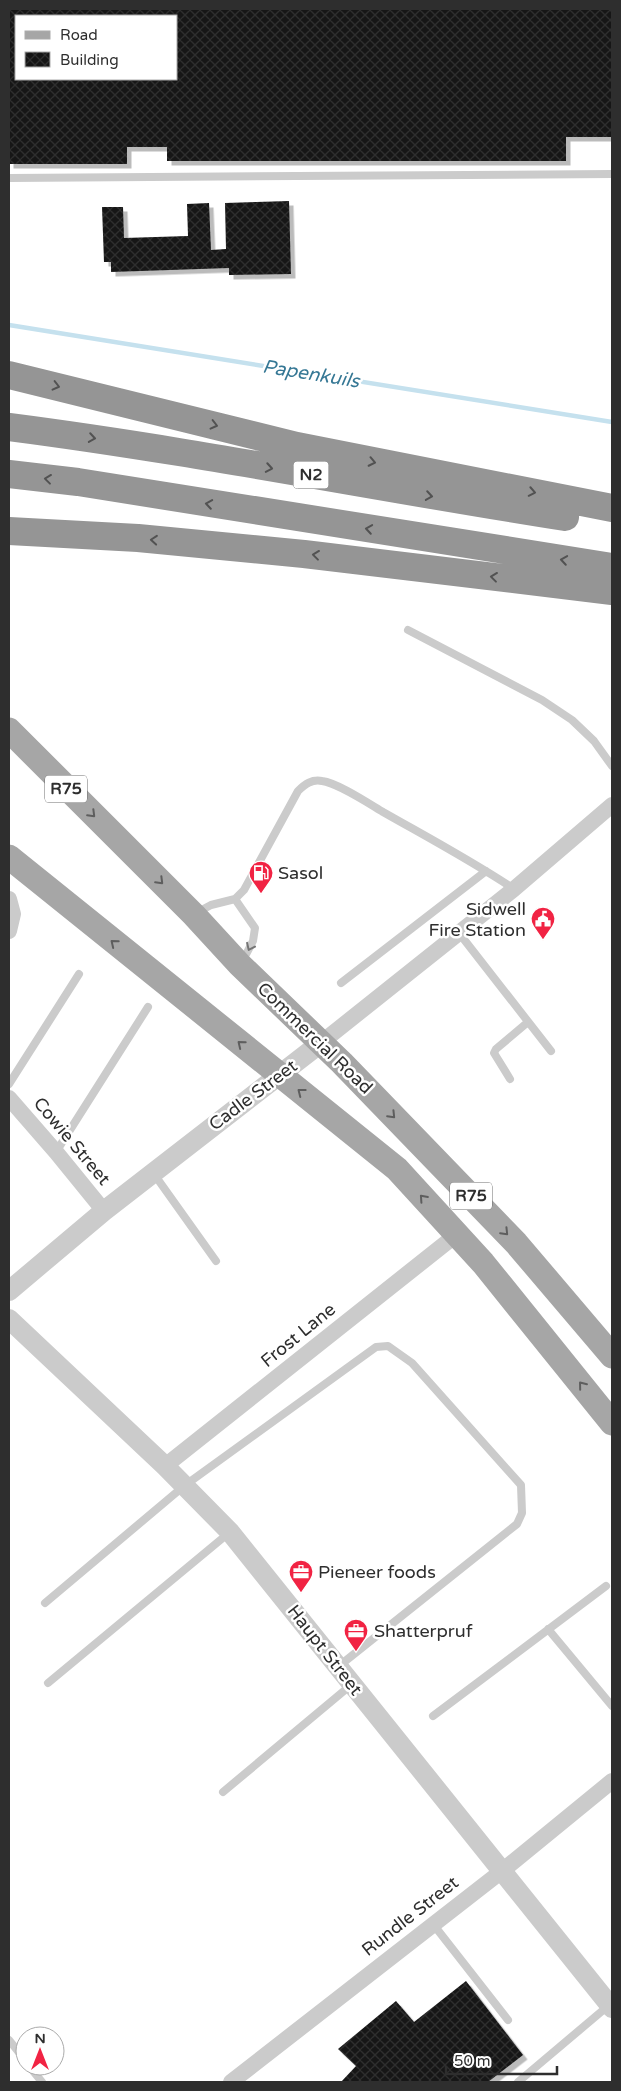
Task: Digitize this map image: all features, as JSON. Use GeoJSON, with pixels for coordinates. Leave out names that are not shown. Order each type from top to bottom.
{"type":"FeatureCollection","features":[{"type":"Feature","properties":{"kind":"highway"},"geometry":{"type":"LineString","coordinates":[[9,375],[296,446],[612,508]]}},
{"type":"Feature","properties":{"kind":"highway","name":"N2"},"geometry":{"type":"LineString","coordinates":[[9,427],[86,437],[425,495],[612,524]]}},
{"type":"Feature","properties":{"kind":"highway"},"geometry":{"type":"LineString","coordinates":[[9,474],[78,482],[612,567]]}},
{"type":"Feature","properties":{"kind":"highway"},"geometry":{"type":"LineString","coordinates":[[9,531],[138,538],[294,553],[612,591]]}},
{"type":"Feature","properties":{"kind":"main road","name":"Commercial Road"},"geometry":{"type":"LineString","coordinates":[[9,730],[194,914],[240,965],[322,1042],[516,1243],[612,1356]]}},
{"type":"Feature","properties":{"kind":"main road","name":"R75"},"geometry":{"type":"LineString","coordinates":[[9,858],[397,1169],[483,1263],[612,1423]]}},
{"type":"Feature","properties":{"kind":"street","name":"Cadle Street"},"geometry":{"type":"LineString","coordinates":[[9,1291],[104,1211],[322,1042],[514,889],[612,805]]}},
{"type":"Feature","properties":{"kind":"street"},"geometry":{"type":"LineString","coordinates":[[9,899],[12,914],[9,931]]}},
{"type":"Feature","properties":{"kind":"street","name":"Cowie Street"},"geometry":{"type":"LineString","coordinates":[[9,1098],[104,1211]]}},
{"type":"Feature","properties":{"kind":"street","name":"Frost Lane"},"geometry":{"type":"LineString","coordinates":[[165,1466],[456,1234]]}},
{"type":"Feature","properties":{"kind":"street","name":"Haupt Street"},"geometry":{"type":"LineString","coordinates":[[9,1319],[165,1466],[230,1532],[611,2006]]}},
{"type":"Feature","properties":{"kind":"street","name":"Rundle Street"},"geometry":{"type":"LineString","coordinates":[[231,2082],[502,1871],[612,1781]]}},
{"type":"Feature","properties":{"kind":"lane"},"geometry":{"type":"LineString","coordinates":[[9,178],[612,174]]}},
{"type":"Feature","properties":{"kind":"lane"},"geometry":{"type":"LineString","coordinates":[[408,630],[542,700],[572,720],[594,741],[612,766]]}},
{"type":"Feature","properties":{"kind":"lane"},"geometry":{"type":"LineString","coordinates":[[194,914],[211,905],[235,899],[244,890],[298,791],[316,780],[332,784],[363,800],[514,889]]}},
{"type":"Feature","properties":{"kind":"lane"},"geometry":{"type":"LineString","coordinates":[[341,983],[486,871]]}},
{"type":"Feature","properties":{"kind":"lane"},"geometry":{"type":"LineString","coordinates":[[235,899],[252,922],[256,932],[248,952],[240,965]]}},
{"type":"Feature","properties":{"kind":"lane"},"geometry":{"type":"LineString","coordinates":[[459,933],[551,1051]]}},
{"type":"Feature","properties":{"kind":"lane"},"geometry":{"type":"LineString","coordinates":[[9,1084],[79,974]]}},
{"type":"Feature","properties":{"kind":"lane"},"geometry":{"type":"LineString","coordinates":[[56,1152],[148,1007]]}},
{"type":"Feature","properties":{"kind":"lane"},"geometry":{"type":"LineString","coordinates":[[510,1079],[494,1053],[496,1049],[528,1022]]}},
{"type":"Feature","properties":{"kind":"lane"},"geometry":{"type":"LineString","coordinates":[[153,1173],[216,1261]]}},
{"type":"Feature","properties":{"kind":"lane"},"geometry":{"type":"LineString","coordinates":[[45,1603],[184,1486],[376,1347],[388,1346],[412,1363],[521,1485],[522,1512],[517,1524],[338,1666]]}},
{"type":"Feature","properties":{"kind":"lane"},"geometry":{"type":"LineString","coordinates":[[48,1683],[230,1532]]}},
{"type":"Feature","properties":{"kind":"lane"},"geometry":{"type":"LineString","coordinates":[[434,1716],[606,1586]]}},
{"type":"Feature","properties":{"kind":"lane"},"geometry":{"type":"LineString","coordinates":[[548,1629],[612,1706]]}},
{"type":"Feature","properties":{"kind":"lane"},"geometry":{"type":"LineString","coordinates":[[223,1792],[353,1684]]}},
{"type":"Feature","properties":{"kind":"lane"},"geometry":{"type":"LineString","coordinates":[[433,1924],[508,2020]]}},
{"type":"Feature","properties":{"kind":"lane"},"geometry":{"type":"LineString","coordinates":[[518,2082],[611,2006]]}},
{"type":"Feature","properties":{"kind":"building"},"geometry":{"type":"Polygon","coordinates":[[[9,9],[612,9],[612,137],[566,137],[566,161],[167,161],[167,147],[127,147],[127,164],[9,164],[9,9]]]}},
{"type":"Feature","properties":{"kind":"building"},"geometry":{"type":"Polygon","coordinates":[[[289,201],[291,274],[229,275],[229,268],[111,272],[111,262],[104,262],[102,207],[123,207],[124,238],[188,236],[187,204],[209,203],[211,250],[226,249],[225,203],[289,201]]]}},
{"type":"Feature","properties":{"kind":"building"},"geometry":{"type":"Polygon","coordinates":[[[466,1981],[523,2055],[488,2082],[341,2082],[356,2066],[338,2049],[396,2001],[414,2022],[466,1981]]]}},
{"type":"Feature","properties":{"kind":"waterway","name":"Papenkuils"},"geometry":{"type":"LineString","coordinates":[[9,325],[612,422]]}},
{"type":"Feature","properties":{"kind":"place","name":"Sasol"},"geometry":{"type":"Point","coordinates":[261,894]}},
{"type":"Feature","properties":{"kind":"place","name":"Sidwell Fire Station"},"geometry":{"type":"Point","coordinates":[543,940]}},
{"type":"Feature","properties":{"kind":"place","name":"Pieneer foods"},"geometry":{"type":"Point","coordinates":[301,1593]}},
{"type":"Feature","properties":{"kind":"place","name":"Shatterpruf"},"geometry":{"type":"Point","coordinates":[356,1652]}}]}
